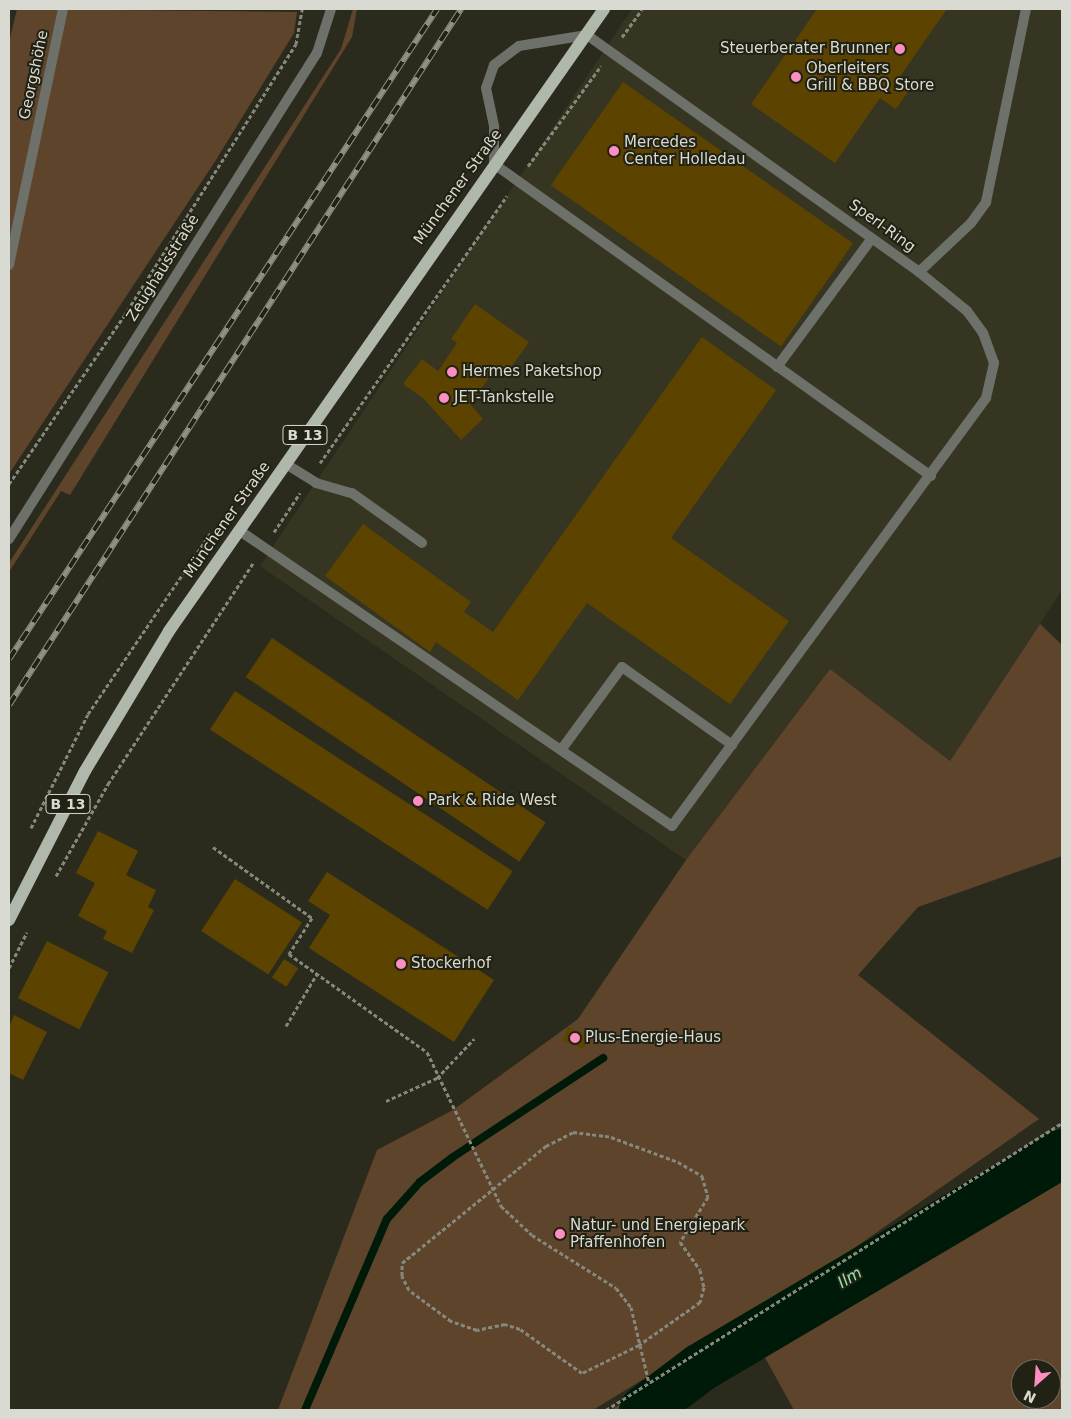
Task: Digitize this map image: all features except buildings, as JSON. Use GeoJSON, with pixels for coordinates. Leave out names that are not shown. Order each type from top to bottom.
{"type":"FeatureCollection","features":[{"type":"Feature","properties":{"kind":"main road","name":"Münchener Straße"},"geometry":{"type":"LineString","coordinates":[[9,920],[109,727],[286,464],[604,9]]}},
{"type":"Feature","properties":{"kind":"street","name":"Georgshöhe"},"geometry":{"type":"LineString","coordinates":[[9,265],[63,9]]}},
{"type":"Feature","properties":{"kind":"street","name":"Zeughausstraße"},"geometry":{"type":"LineString","coordinates":[[9,539],[317,53],[330,9]]}},
{"type":"Feature","properties":{"kind":"street","name":"Sperl-Ring"},"geometry":{"type":"LineString","coordinates":[[587,35],[612,51],[919,272],[971,224],[986,202],[1026,9]]}},
{"type":"Feature","properties":{"kind":"street"},"geometry":{"type":"LineString","coordinates":[[587,35],[519,46],[494,65],[486,88],[494,128],[494,164],[931,476]]}},
{"type":"Feature","properties":{"kind":"street"},"geometry":{"type":"LineString","coordinates":[[777,367],[872,238]]}},
{"type":"Feature","properties":{"kind":"street"},"geometry":{"type":"LineString","coordinates":[[240,531],[672,826],[931,476],[986,398],[994,362],[983,333],[967,311],[919,272]]}},
{"type":"Feature","properties":{"kind":"street"},"geometry":{"type":"LineString","coordinates":[[286,464],[310,479],[352,493],[422,543]]}},
{"type":"Feature","properties":{"kind":"street"},"geometry":{"type":"LineString","coordinates":[[561,750],[622,667],[732,745]]}},
{"type":"Feature","properties":{"kind":"path"},"geometry":{"type":"LineString","coordinates":[[9,484],[124,316],[296,44],[302,9]]}},
{"type":"Feature","properties":{"kind":"path"},"geometry":{"type":"LineString","coordinates":[[52,884],[108,784],[263,547],[518,181],[642,9]]}},
{"type":"Feature","properties":{"kind":"path"},"geometry":{"type":"LineString","coordinates":[[213,847],[312,918],[289,954],[427,1052],[437,1078],[492,1192],[532,1235],[616,1288],[631,1307],[650,1383]]}},
{"type":"Feature","properties":{"kind":"path"},"geometry":{"type":"LineString","coordinates":[[9,968],[30,926]]}},
{"type":"Feature","properties":{"kind":"path"},"geometry":{"type":"LineString","coordinates":[[286,1026],[317,974]]}},
{"type":"Feature","properties":{"kind":"path"},"geometry":{"type":"LineString","coordinates":[[386,1101],[437,1078],[474,1039]]}},
{"type":"Feature","properties":{"kind":"path"},"geometry":{"type":"LineString","coordinates":[[606,1410],[1062,1124]]}},
{"type":"Feature","properties":{"kind":"path"},"geometry":{"type":"LineString","coordinates":[[573,1132],[653,1150],[702,1176],[708,1190],[705,1208],[680,1242],[700,1270],[704,1287],[700,1302],[639,1345],[582,1374],[520,1329],[505,1324],[477,1330],[465,1326],[409,1290],[402,1276],[402,1263],[492,1192],[546,1146],[573,1132]]}},
{"type":"Feature","properties":{"kind":"shaded area"},"geometry":{"type":"Polygon","coordinates":[[[17,9],[297,12],[294,33],[216,160],[9,474],[9,42],[17,9]]]}},
{"type":"Feature","properties":{"kind":"shaded area"},"geometry":{"type":"Polygon","coordinates":[[[353,9],[357,9],[352,37],[70,495],[61,491],[9,572],[9,563],[341,49],[353,9]]]}},
{"type":"Feature","properties":{"kind":"shaded area"},"geometry":{"type":"Polygon","coordinates":[[[632,9],[1062,9],[1062,590],[950,761],[830,669],[686,860],[260,566],[632,9]]]}},
{"type":"Feature","properties":{"kind":"shaded area"},"geometry":{"type":"Polygon","coordinates":[[[1040,624],[1062,645],[1062,856],[918,907],[858,975],[1039,1119],[827,1267],[593,1410],[278,1410],[377,1150],[453,1110],[578,1019],[686,860],[830,669],[950,761],[1040,624]]]}},
{"type":"Feature","properties":{"kind":"shaded area"},"geometry":{"type":"Polygon","coordinates":[[[1057,1129],[1062,1130],[1062,1410],[794,1410],[763,1354],[678,1410],[611,1410],[1057,1129]]]}},
{"type":"Feature","properties":{"kind":"waterway"},"geometry":{"type":"LineString","coordinates":[[305,1410],[387,1219],[420,1182],[453,1157],[603,1058]]}},
{"type":"Feature","properties":{"kind":"waterway","name":"Ilm"},"geometry":{"type":"LineString","coordinates":[[643,1410],[700,1367],[1062,1153]]}},
{"type":"Feature","properties":{"kind":"railway"},"geometry":{"type":"LineString","coordinates":[[9,659],[437,9]]}},
{"type":"Feature","properties":{"kind":"railway"},"geometry":{"type":"LineString","coordinates":[[9,705],[461,9]]}},
{"type":"Feature","properties":{"kind":"place","name":"Steuerberater Brunner"},"geometry":{"type":"Point","coordinates":[900,49]}},
{"type":"Feature","properties":{"kind":"place","name":"Oberleiters Grill & BBQ Store"},"geometry":{"type":"Point","coordinates":[796,77]}},
{"type":"Feature","properties":{"kind":"place","name":"Mercedes Center Holledau"},"geometry":{"type":"Point","coordinates":[614,151]}},
{"type":"Feature","properties":{"kind":"place","name":"Hermes Paketshop"},"geometry":{"type":"Point","coordinates":[452,372]}},
{"type":"Feature","properties":{"kind":"place","name":"JET-Tankstelle"},"geometry":{"type":"Point","coordinates":[444,398]}},
{"type":"Feature","properties":{"kind":"place","name":"Park & Ride West"},"geometry":{"type":"Point","coordinates":[418,801]}},
{"type":"Feature","properties":{"kind":"place","name":"Stockerhof"},"geometry":{"type":"Point","coordinates":[401,964]}},
{"type":"Feature","properties":{"kind":"place","name":"Plus-Energie-Haus"},"geometry":{"type":"Point","coordinates":[575,1038]}},
{"type":"Feature","properties":{"kind":"place","name":"Natur- und Energiepark Pfaffenhofen"},"geometry":{"type":"Point","coordinates":[560,1234]}}]}
